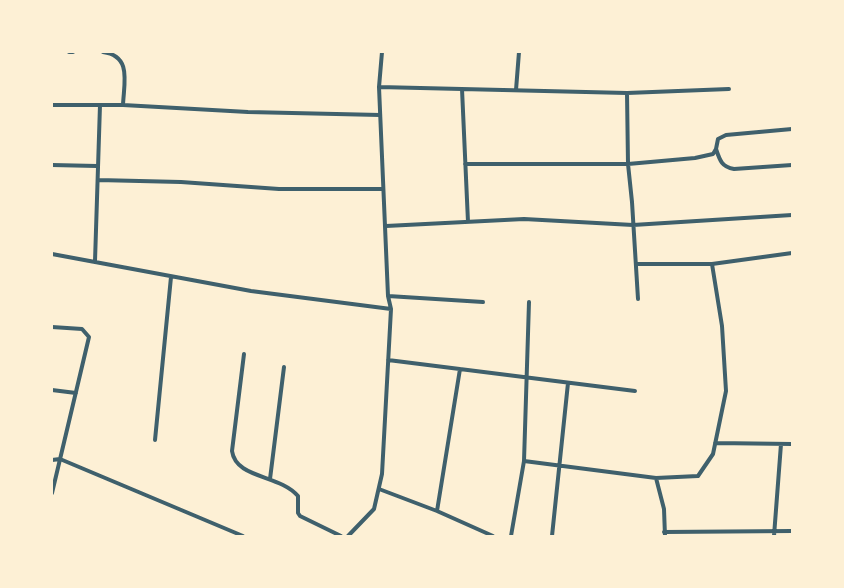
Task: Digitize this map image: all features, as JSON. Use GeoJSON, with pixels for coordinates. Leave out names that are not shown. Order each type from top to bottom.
{"type":"FeatureCollection","features":[{"type":"Feature","properties":{"kind":"street"},"geometry":{"type":"LineString","coordinates":[[103,52],[117,56],[121,60],[124,68],[123,105]]}},
{"type":"Feature","properties":{"kind":"street"},"geometry":{"type":"LineString","coordinates":[[348,536],[374,509],[382,474],[391,309],[388,296],[379,87],[382,52]]}},
{"type":"Feature","properties":{"kind":"street"},"geometry":{"type":"LineString","coordinates":[[516,90],[519,52]]}},
{"type":"Feature","properties":{"kind":"street"},"geometry":{"type":"LineString","coordinates":[[379,87],[627,93],[729,89]]}},
{"type":"Feature","properties":{"kind":"street"},"geometry":{"type":"LineString","coordinates":[[462,89],[468,222]]}},
{"type":"Feature","properties":{"kind":"street"},"geometry":{"type":"LineString","coordinates":[[627,93],[628,164],[634,225],[638,299]]}},
{"type":"Feature","properties":{"kind":"street"},"geometry":{"type":"LineString","coordinates":[[52,105],[123,105],[248,112],[380,115]]}},
{"type":"Feature","properties":{"kind":"street"},"geometry":{"type":"LineString","coordinates":[[95,261],[100,105]]}},
{"type":"Feature","properties":{"kind":"street"},"geometry":{"type":"LineString","coordinates":[[792,129],[726,135],[718,139],[716,149],[720,161],[726,168],[734,169],[792,165]]}},
{"type":"Feature","properties":{"kind":"street"},"geometry":{"type":"LineString","coordinates":[[465,164],[628,164],[708,156],[716,149]]}},
{"type":"Feature","properties":{"kind":"street"},"geometry":{"type":"LineString","coordinates":[[52,165],[97,166]]}},
{"type":"Feature","properties":{"kind":"street"},"geometry":{"type":"LineString","coordinates":[[98,180],[181,182],[279,189],[383,189]]}},
{"type":"Feature","properties":{"kind":"street"},"geometry":{"type":"LineString","coordinates":[[386,226],[524,219],[634,225],[792,214]]}},
{"type":"Feature","properties":{"kind":"street"},"geometry":{"type":"LineString","coordinates":[[636,264],[712,264],[792,253]]}},
{"type":"Feature","properties":{"kind":"street"},"geometry":{"type":"LineString","coordinates":[[52,254],[252,291],[391,309]]}},
{"type":"Feature","properties":{"kind":"street"},"geometry":{"type":"LineString","coordinates":[[524,461],[656,478],[698,476],[713,454],[726,391],[722,326],[712,264]]}},
{"type":"Feature","properties":{"kind":"street"},"geometry":{"type":"LineString","coordinates":[[155,440],[171,277]]}},
{"type":"Feature","properties":{"kind":"street"},"geometry":{"type":"LineString","coordinates":[[388,296],[483,302]]}},
{"type":"Feature","properties":{"kind":"street"},"geometry":{"type":"LineString","coordinates":[[511,536],[524,461],[528,378],[529,302]]}},
{"type":"Feature","properties":{"kind":"street"},"geometry":{"type":"LineString","coordinates":[[52,327],[82,329],[89,337],[52,493]]}},
{"type":"Feature","properties":{"kind":"street"},"geometry":{"type":"LineString","coordinates":[[244,354],[232,451],[233,458],[243,469],[288,486],[298,496],[300,516],[341,536]]}},
{"type":"Feature","properties":{"kind":"street"},"geometry":{"type":"LineString","coordinates":[[388,360],[635,391]]}},
{"type":"Feature","properties":{"kind":"street"},"geometry":{"type":"LineString","coordinates":[[270,479],[284,367]]}},
{"type":"Feature","properties":{"kind":"street"},"geometry":{"type":"LineString","coordinates":[[437,511],[460,369]]}},
{"type":"Feature","properties":{"kind":"street"},"geometry":{"type":"LineString","coordinates":[[552,536],[568,383]]}},
{"type":"Feature","properties":{"kind":"street"},"geometry":{"type":"LineString","coordinates":[[52,390],[76,393]]}},
{"type":"Feature","properties":{"kind":"street"},"geometry":{"type":"LineString","coordinates":[[715,443],[792,444]]}},
{"type":"Feature","properties":{"kind":"street"},"geometry":{"type":"LineString","coordinates":[[774,534],[780,444]]}},
{"type":"Feature","properties":{"kind":"street"},"geometry":{"type":"LineString","coordinates":[[52,460],[60,459],[243,536]]}},
{"type":"Feature","properties":{"kind":"street"},"geometry":{"type":"LineString","coordinates":[[656,478],[664,509],[665,534],[774,534],[792,531]]}},
{"type":"Feature","properties":{"kind":"street"},"geometry":{"type":"LineString","coordinates":[[379,489],[437,511],[493,536]]}}]}
